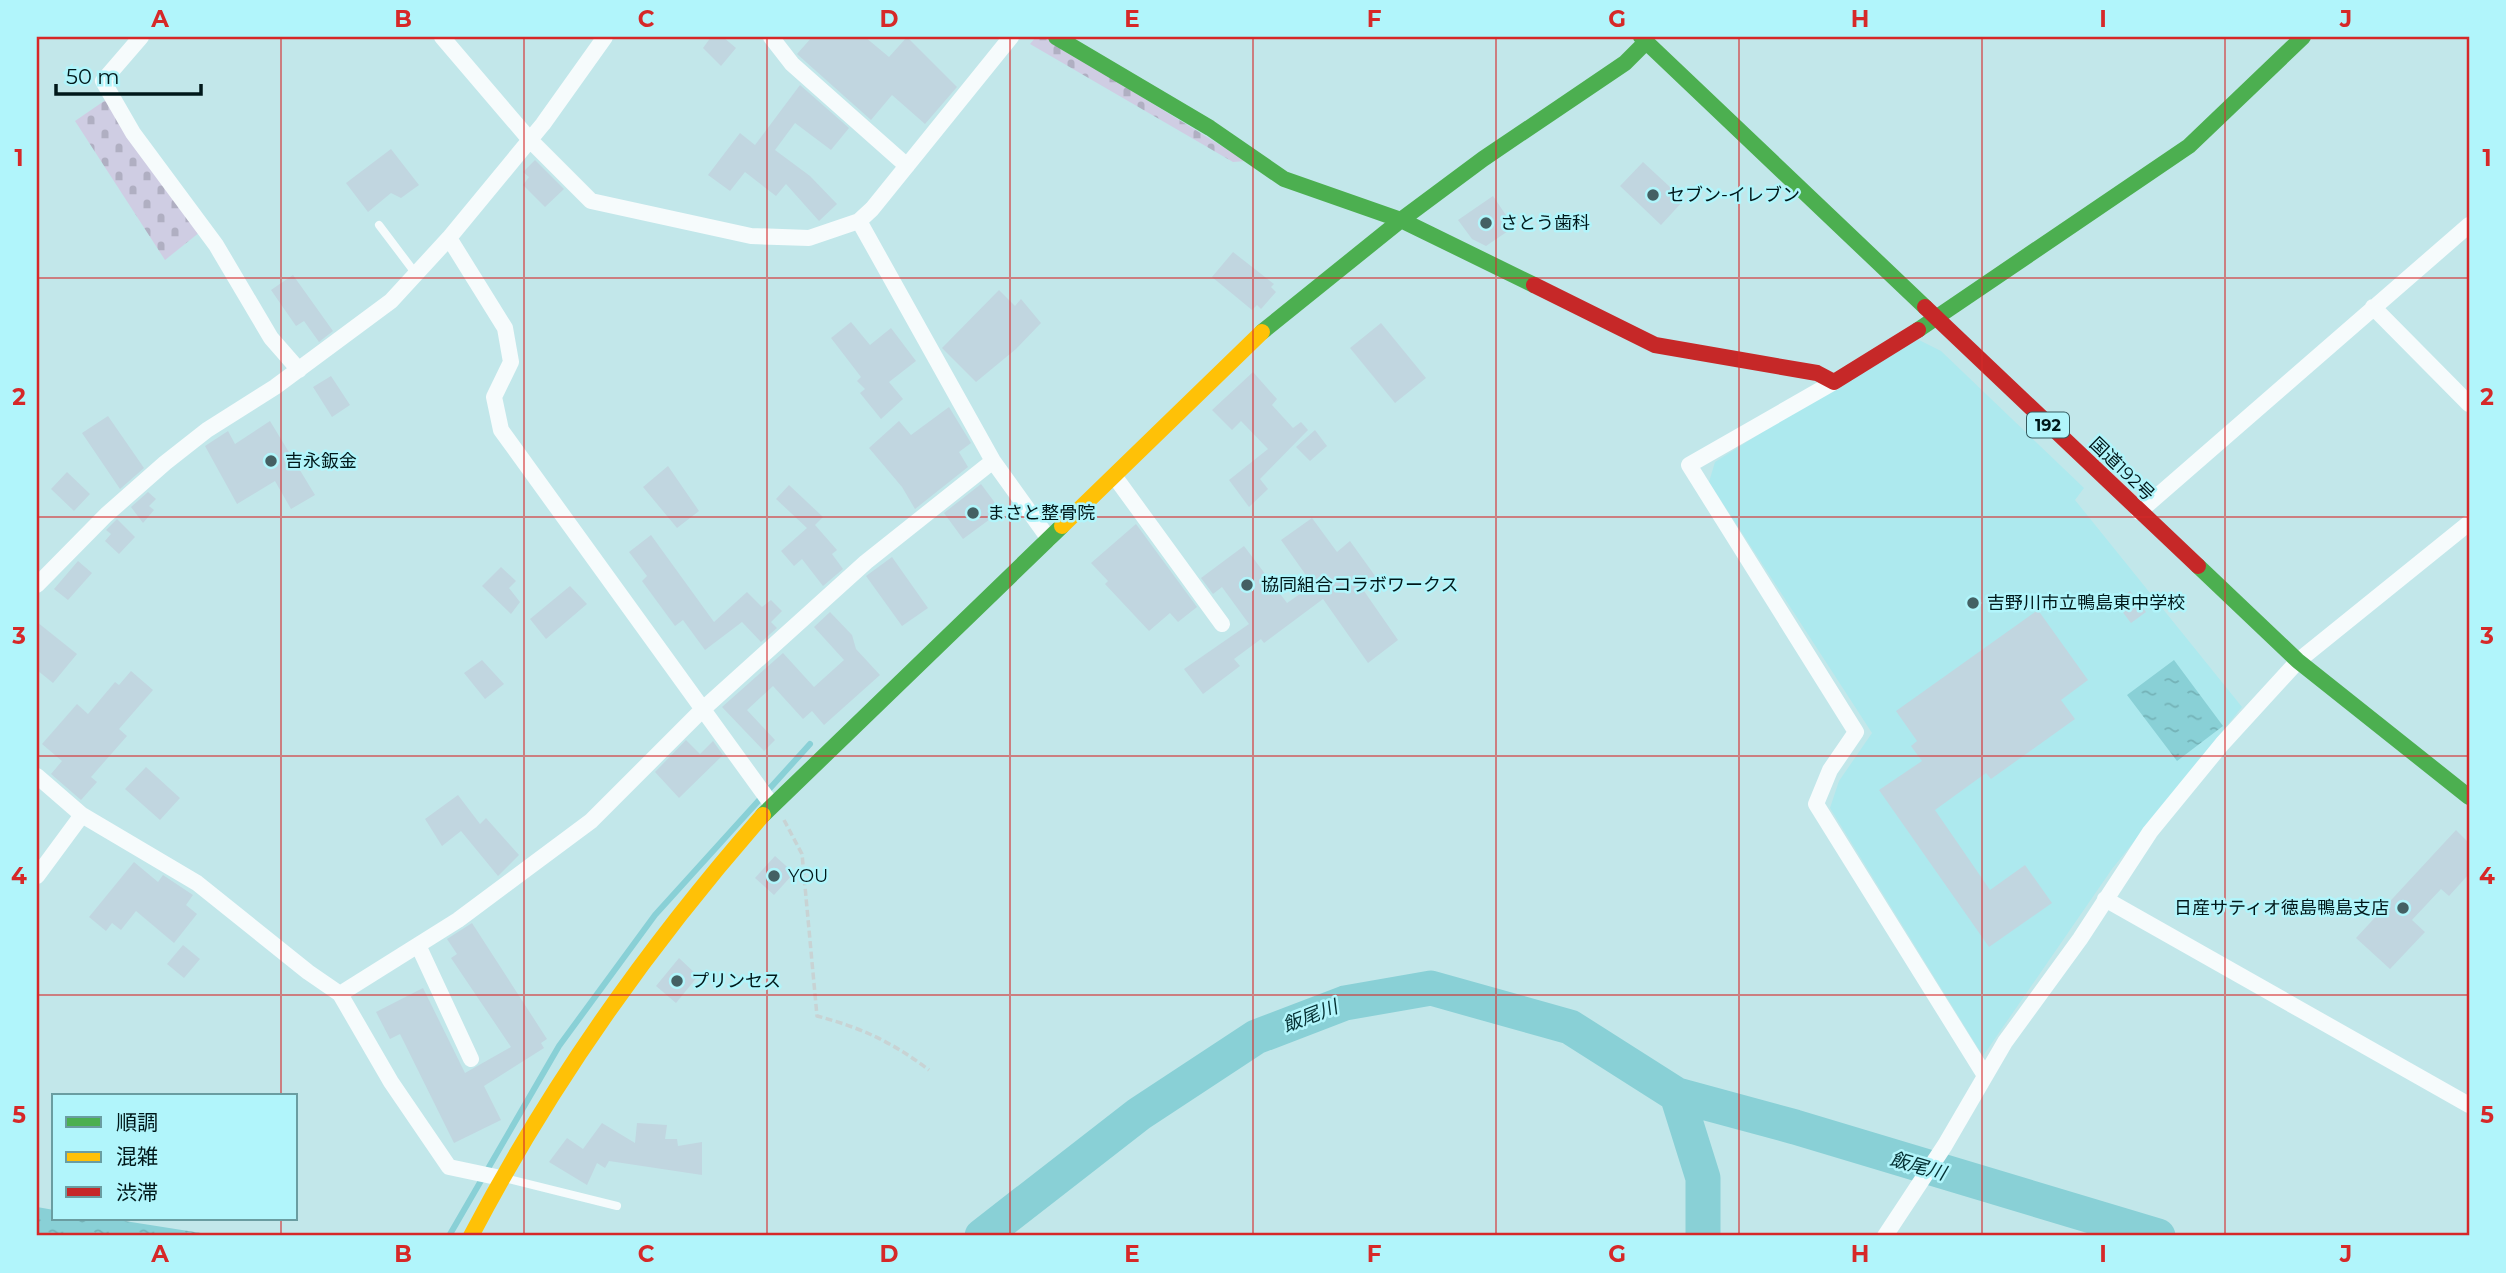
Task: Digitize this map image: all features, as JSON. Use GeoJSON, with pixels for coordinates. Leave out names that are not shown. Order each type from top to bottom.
{"type":"FeatureCollection","features":[{"type":"Feature","properties":{"kind":"main road"},"geometry":{"type":"LineString","coordinates":[[1056,37],[1210,128],[1284,179],[1401,220],[1655,345],[1817,373],[1834,382],[1936,319],[2189,146],[2302,37]]}},
{"type":"Feature","properties":{"kind":"main road"},"geometry":{"type":"LineString","coordinates":[[471,1236],[490,1197],[489,1175],[650,947],[766,798],[1049,539],[1269,326],[1401,220],[1483,159],[1625,63],[1646,38]]}},
{"type":"Feature","properties":{"kind":"main road","name":"国道192号"},"geometry":{"type":"LineString","coordinates":[[1646,38],[1936,319],[2298,661],[2469,797]]}},
{"type":"Feature","properties":{"kind":"street"},"geometry":{"type":"LineString","coordinates":[[141,37],[103,81],[133,133],[216,245],[271,338],[299,370]]}},
{"type":"Feature","properties":{"kind":"street"},"geometry":{"type":"LineString","coordinates":[[442,37],[530,139],[591,201],[751,236],[809,238],[859,221],[1011,37]]}},
{"type":"Feature","properties":{"kind":"street"},"geometry":{"type":"LineString","coordinates":[[37,585],[106,515],[165,463],[207,430],[299,370],[391,301],[449,238],[530,139],[605,37]]}},
{"type":"Feature","properties":{"kind":"street"},"geometry":{"type":"LineString","coordinates":[[771,37],[792,64],[907,166]]}},
{"type":"Feature","properties":{"kind":"street"},"geometry":{"type":"LineString","coordinates":[[859,221],[993,461],[1049,539]]}},
{"type":"Feature","properties":{"kind":"street"},"geometry":{"type":"LineString","coordinates":[[2139,512],[2238,429],[2469,225]]}},
{"type":"Feature","properties":{"kind":"street"},"geometry":{"type":"LineString","coordinates":[[449,238],[505,328],[511,362],[494,397],[501,430],[766,798]]}},
{"type":"Feature","properties":{"kind":"street"},"geometry":{"type":"LineString","coordinates":[[2373,307],[2469,404]]}},
{"type":"Feature","properties":{"kind":"street"},"geometry":{"type":"LineString","coordinates":[[1834,382],[1689,466],[1856,732],[1830,770],[1816,804],[1984,1074]]}},
{"type":"Feature","properties":{"kind":"street"},"geometry":{"type":"LineString","coordinates":[[340,994],[458,920],[591,821],[702,709],[866,562],[993,461]]}},
{"type":"Feature","properties":{"kind":"street"},"geometry":{"type":"LineString","coordinates":[[1115,477],[1222,624]]}},
{"type":"Feature","properties":{"kind":"street"},"geometry":{"type":"LineString","coordinates":[[1885,1236],[1945,1145],[1984,1074],[2150,832],[2222,744],[2298,661],[2469,523]]}},
{"type":"Feature","properties":{"kind":"street"},"geometry":{"type":"LineString","coordinates":[[37,776],[82,814],[197,883],[307,972],[340,994],[391,1082],[449,1167],[489,1175]]}},
{"type":"Feature","properties":{"kind":"street"},"geometry":{"type":"LineString","coordinates":[[37,876],[82,814]]}},
{"type":"Feature","properties":{"kind":"street"},"geometry":{"type":"LineString","coordinates":[[2105,899],[2469,1105]]}},
{"type":"Feature","properties":{"kind":"street"},"geometry":{"type":"LineString","coordinates":[[418,946],[471,1059]]}},
{"type":"Feature","properties":{"kind":"lane"},"geometry":{"type":"LineString","coordinates":[[379,225],[416,274]]}},
{"type":"Feature","properties":{"kind":"lane"},"geometry":{"type":"LineString","coordinates":[[489,1175],[617,1206]]}},
{"type":"Feature","properties":{"kind":"path"},"geometry":{"type":"LineString","coordinates":[[766,798],[785,820],[802,854],[817,1016],[864,1029],[902,1050],[929,1070]]}},
{"type":"Feature","properties":{"kind":"shaded area","name":"吉野川市立鴨島東中学校"},"geometry":{"type":"Polygon","coordinates":[[[1913,337],[1941,351],[2084,488],[2075,500],[2242,707],[2112,869],[1983,1056],[1830,808],[1839,781],[1872,733],[1709,482],[1715,462],[1913,337]]]}},
{"type":"Feature","properties":{"kind":"green space"},"geometry":{"type":"Polygon","coordinates":[[[1036,37],[1044,37],[1246,161],[1233,162],[1030,44],[1036,37]]]}},
{"type":"Feature","properties":{"kind":"green space"},"geometry":{"type":"Polygon","coordinates":[[[107,99],[200,232],[165,260],[75,121],[107,99]]]}},
{"type":"Feature","properties":{"kind":"water"},"geometry":{"type":"Polygon","coordinates":[[[2174,660],[2223,726],[2177,761],[2127,695],[2174,660]]]}},
{"type":"Feature","properties":{"kind":"water"},"geometry":{"type":"Polygon","coordinates":[[[37,1207],[52,1210],[52,1220],[118,1220],[220,1236],[37,1236],[37,1207]]]}},
{"type":"Feature","properties":{"kind":"building"},"geometry":{"type":"Polygon","coordinates":[[[711,37],[723,37],[736,48],[721,66],[703,48],[711,37]]]}},
{"type":"Feature","properties":{"kind":"building"},"geometry":{"type":"Polygon","coordinates":[[[812,37],[865,37],[889,57],[907,37],[957,87],[925,124],[892,95],[871,120],[797,54],[812,37]]]}},
{"type":"Feature","properties":{"kind":"building"},"geometry":{"type":"Polygon","coordinates":[[[800,85],[849,128],[831,150],[795,123],[775,150],[810,176],[837,204],[819,221],[786,184],[776,196],[745,172],[730,191],[708,175],[740,133],[755,145],[800,85]]]}},
{"type":"Feature","properties":{"kind":"building"},"geometry":{"type":"Polygon","coordinates":[[[391,149],[419,185],[401,198],[391,193],[368,212],[346,183],[391,149]]]}},
{"type":"Feature","properties":{"kind":"building"},"geometry":{"type":"Polygon","coordinates":[[[535,160],[564,189],[545,207],[523,185],[529,177],[523,172],[535,160]]]}},
{"type":"Feature","properties":{"kind":"building"},"geometry":{"type":"Polygon","coordinates":[[[1643,162],[1684,200],[1661,225],[1620,186],[1643,162]]]}},
{"type":"Feature","properties":{"kind":"building","name":"さとう歯科"},"geometry":{"type":"Polygon","coordinates":[[[1493,196],[1514,227],[1486,246],[1472,239],[1458,220],[1493,196]]]}},
{"type":"Feature","properties":{"kind":"building"},"geometry":{"type":"Polygon","coordinates":[[[1233,252],[1274,284],[1271,287],[1276,292],[1261,309],[1257,305],[1252,310],[1212,277],[1233,252]]]}},
{"type":"Feature","properties":{"kind":"building"},"geometry":{"type":"Polygon","coordinates":[[[293,275],[333,331],[319,342],[304,321],[296,326],[271,290],[293,275]]]}},
{"type":"Feature","properties":{"kind":"building"},"geometry":{"type":"Polygon","coordinates":[[[999,290],[1015,306],[1021,299],[1041,323],[1016,349],[976,382],[942,348],[999,290]]]}},
{"type":"Feature","properties":{"kind":"building"},"geometry":{"type":"Polygon","coordinates":[[[851,322],[870,345],[891,328],[916,361],[889,382],[903,399],[881,419],[860,393],[865,389],[857,381],[861,377],[831,338],[851,322]]]}},
{"type":"Feature","properties":{"kind":"building"},"geometry":{"type":"Polygon","coordinates":[[[1381,323],[1426,378],[1395,403],[1350,348],[1381,323]]]}},
{"type":"Feature","properties":{"kind":"building"},"geometry":{"type":"Polygon","coordinates":[[[1253,372],[1277,399],[1272,405],[1293,428],[1301,422],[1308,430],[1260,479],[1268,489],[1249,507],[1229,480],[1268,449],[1241,421],[1232,430],[1212,410],[1253,372]]]}},
{"type":"Feature","properties":{"kind":"building"},"geometry":{"type":"Polygon","coordinates":[[[331,376],[350,405],[332,417],[313,387],[331,376]]]}},
{"type":"Feature","properties":{"kind":"building"},"geometry":{"type":"Polygon","coordinates":[[[949,407],[971,443],[959,452],[968,467],[915,509],[902,487],[869,448],[899,421],[911,435],[949,407]]]}},
{"type":"Feature","properties":{"kind":"building"},"geometry":{"type":"Polygon","coordinates":[[[108,416],[144,468],[120,489],[82,433],[108,416]]]}},
{"type":"Feature","properties":{"kind":"building"},"geometry":{"type":"Polygon","coordinates":[[[270,421],[315,495],[291,509],[275,481],[237,504],[205,446],[228,431],[235,444],[270,421]]]}},
{"type":"Feature","properties":{"kind":"building"},"geometry":{"type":"Polygon","coordinates":[[[1315,430],[1327,446],[1310,461],[1296,447],[1315,430]]]}},
{"type":"Feature","properties":{"kind":"building"},"geometry":{"type":"Polygon","coordinates":[[[668,466],[699,511],[677,528],[643,487],[668,466]]]}},
{"type":"Feature","properties":{"kind":"building"},"geometry":{"type":"Polygon","coordinates":[[[67,472],[90,494],[74,511],[51,489],[67,472]]]}},
{"type":"Feature","properties":{"kind":"building","name":"まさと整骨院"},"geometry":{"type":"Polygon","coordinates":[[[981,484],[1001,511],[963,539],[944,513],[981,484]]]}},
{"type":"Feature","properties":{"kind":"building"},"geometry":{"type":"Polygon","coordinates":[[[789,485],[823,517],[815,525],[837,550],[832,554],[843,569],[823,586],[802,559],[794,566],[781,551],[807,528],[776,499],[789,485]]]}},
{"type":"Feature","properties":{"kind":"building"},"geometry":{"type":"Polygon","coordinates":[[[148,492],[156,499],[149,506],[154,510],[143,523],[131,507],[148,492]]]}},
{"type":"Feature","properties":{"kind":"building"},"geometry":{"type":"Polygon","coordinates":[[[1312,518],[1337,552],[1350,541],[1378,580],[1364,591],[1398,640],[1368,663],[1323,599],[1264,643],[1261,639],[1234,659],[1240,666],[1203,694],[1184,669],[1249,624],[1222,587],[1213,594],[1201,578],[1244,546],[1287,603],[1313,585],[1281,540],[1312,518]]]}},
{"type":"Feature","properties":{"kind":"building"},"geometry":{"type":"Polygon","coordinates":[[[117,519],[135,537],[119,554],[105,541],[111,534],[106,530],[117,519]]]}},
{"type":"Feature","properties":{"kind":"building"},"geometry":{"type":"Polygon","coordinates":[[[1136,524],[1197,607],[1178,622],[1170,613],[1149,631],[1105,584],[1108,581],[1091,563],[1136,524]]]}},
{"type":"Feature","properties":{"kind":"building"},"geometry":{"type":"Polygon","coordinates":[[[651,535],[714,622],[747,592],[762,607],[771,600],[782,611],[771,622],[777,628],[761,642],[742,622],[705,650],[683,620],[675,626],[642,581],[647,576],[629,552],[651,535]]]}},
{"type":"Feature","properties":{"kind":"building"},"geometry":{"type":"Polygon","coordinates":[[[892,557],[928,608],[902,626],[866,576],[892,557]]]}},
{"type":"Feature","properties":{"kind":"building"},"geometry":{"type":"Polygon","coordinates":[[[78,561],[92,573],[68,600],[54,589],[78,561]]]}},
{"type":"Feature","properties":{"kind":"building"},"geometry":{"type":"Polygon","coordinates":[[[501,567],[516,581],[509,588],[520,602],[511,614],[482,586],[501,567]]]}},
{"type":"Feature","properties":{"kind":"building"},"geometry":{"type":"Polygon","coordinates":[[[570,586],[587,604],[546,639],[530,619],[570,586]]]}},
{"type":"Feature","properties":{"kind":"building"},"geometry":{"type":"Polygon","coordinates":[[[2130,591],[2146,612],[2131,623],[2115,602],[2130,591]]]}},
{"type":"Feature","properties":{"kind":"building"},"geometry":{"type":"Polygon","coordinates":[[[2038,610],[2088,680],[2061,700],[2075,719],[1991,779],[1986,773],[1935,810],[1990,890],[2025,865],[2052,903],[1989,947],[1879,790],[1922,761],[1911,746],[1917,741],[1896,711],[2038,610]]]}},
{"type":"Feature","properties":{"kind":"building"},"geometry":{"type":"Polygon","coordinates":[[[830,612],[852,635],[856,649],[880,675],[824,725],[812,711],[803,719],[773,686],[747,710],[775,740],[764,751],[722,707],[783,653],[814,687],[844,660],[814,627],[830,612]]]}},
{"type":"Feature","properties":{"kind":"building"},"geometry":{"type":"Polygon","coordinates":[[[37,622],[77,654],[53,683],[37,670],[37,622]]]}},
{"type":"Feature","properties":{"kind":"building"},"geometry":{"type":"Polygon","coordinates":[[[482,660],[504,684],[485,699],[464,673],[482,660]]]}},
{"type":"Feature","properties":{"kind":"building"},"geometry":{"type":"Polygon","coordinates":[[[131,671],[153,690],[119,729],[127,736],[91,777],[97,782],[81,800],[51,774],[62,761],[42,744],[77,704],[88,714],[115,682],[119,685],[131,671]]]}},
{"type":"Feature","properties":{"kind":"building"},"geometry":{"type":"Polygon","coordinates":[[[686,740],[700,754],[713,741],[723,755],[679,798],[655,772],[686,740]]]}},
{"type":"Feature","properties":{"kind":"building"},"geometry":{"type":"Polygon","coordinates":[[[146,767],[180,798],[160,820],[125,789],[146,767]]]}},
{"type":"Feature","properties":{"kind":"building"},"geometry":{"type":"Polygon","coordinates":[[[458,795],[480,824],[486,818],[519,855],[498,876],[461,831],[442,846],[425,819],[458,795]]]}},
{"type":"Feature","properties":{"kind":"building","name":"日産サティオ徳島鴨島支店"},"geometry":{"type":"Polygon","coordinates":[[[2456,830],[2469,843],[2469,874],[2449,896],[2441,889],[2412,920],[2425,932],[2390,969],[2356,938],[2456,830]]]}},
{"type":"Feature","properties":{"kind":"building","name":"YOU"},"geometry":{"type":"Polygon","coordinates":[[[775,856],[794,873],[774,895],[755,878],[775,856]]]}},
{"type":"Feature","properties":{"kind":"building"},"geometry":{"type":"Polygon","coordinates":[[[134,862],[158,882],[163,875],[193,895],[186,905],[197,914],[174,943],[136,911],[121,930],[112,923],[106,931],[89,917],[134,862]]]}},
{"type":"Feature","properties":{"kind":"building"},"geometry":{"type":"Polygon","coordinates":[[[472,923],[547,1039],[541,1043],[544,1048],[484,1086],[501,1120],[454,1143],[400,1034],[390,1039],[376,1012],[423,988],[465,1073],[511,1047],[451,958],[457,954],[447,939],[472,923]]]}},
{"type":"Feature","properties":{"kind":"building"},"geometry":{"type":"Polygon","coordinates":[[[183,945],[200,959],[184,978],[167,964],[183,945]]]}},
{"type":"Feature","properties":{"kind":"building","name":"プリンセス"},"geometry":{"type":"Polygon","coordinates":[[[679,958],[698,976],[676,1003],[656,986],[679,958]]]}},
{"type":"Feature","properties":{"kind":"building"},"geometry":{"type":"Polygon","coordinates":[[[602,1123],[635,1143],[637,1123],[667,1125],[665,1139],[677,1139],[678,1146],[702,1142],[702,1175],[609,1161],[605,1168],[597,1163],[587,1185],[549,1162],[567,1138],[583,1149],[602,1123]]]}},
{"type":"Feature","properties":{"kind":"waterway"},"geometry":{"type":"LineString","coordinates":[[449,1236],[559,1046],[655,915],[810,744]]}},
{"type":"Feature","properties":{"kind":"waterway","name":"飯尾川"},"geometry":{"type":"LineString","coordinates":[[982,1236],[1139,1114],[1256,1037],[1345,1003],[1431,988],[1570,1027],[1677,1095],[1795,1127],[2158,1236]]}},
{"type":"Feature","properties":{"kind":"waterway","name":"飯尾川"},"geometry":{"type":"LineString","coordinates":[[1677,1095],[1703,1178],[1703,1236]]}},
{"type":"Feature","properties":{"kind":"traffic: fast"},"geometry":{"type":"LineString","coordinates":[[1056,37],[1210,128],[1284,179],[1401,220],[1534,285]]}},
{"type":"Feature","properties":{"kind":"traffic: fast"},"geometry":{"type":"LineString","coordinates":[[1641,37],[1925,307]]}},
{"type":"Feature","properties":{"kind":"traffic: fast"},"geometry":{"type":"LineString","coordinates":[[1918,330],[2189,146],[2303,37]]}},
{"type":"Feature","properties":{"kind":"traffic: fast"},"geometry":{"type":"LineString","coordinates":[[1262,332],[1401,220],[1483,159],[1625,63],[1646,42]]}},
{"type":"Feature","properties":{"kind":"traffic: fast"},"geometry":{"type":"LineString","coordinates":[[763,815],[1062,526]]}},
{"type":"Feature","properties":{"kind":"traffic: fast"},"geometry":{"type":"LineString","coordinates":[[2198,566],[2298,661],[2469,797]]}},
{"type":"Feature","properties":{"kind":"traffic: slow"},"geometry":{"type":"LineString","coordinates":[[1062,526],[1262,332]]}},
{"type":"Feature","properties":{"kind":"traffic: slow"},"geometry":{"type":"LineString","coordinates":[[471,1236],[534,1124],[604,1017],[681,914],[763,815]]}},
{"type":"Feature","properties":{"kind":"traffic: jam"},"geometry":{"type":"LineString","coordinates":[[1534,285],[1655,345],[1817,373],[1834,382],[1918,330]]}},
{"type":"Feature","properties":{"kind":"traffic: jam"},"geometry":{"type":"LineString","coordinates":[[1925,307],[2198,566]]}},
{"type":"Feature","properties":{"kind":"place","name":"セブン-イレブン"},"geometry":{"type":"Point","coordinates":[1653,195]}},
{"type":"Feature","properties":{"kind":"place","name":"さとう歯科"},"geometry":{"type":"Point","coordinates":[1486,223]}},
{"type":"Feature","properties":{"kind":"place","name":"吉永鈑金"},"geometry":{"type":"Point","coordinates":[271,461]}},
{"type":"Feature","properties":{"kind":"place","name":"まさと整骨院"},"geometry":{"type":"Point","coordinates":[973,513]}},
{"type":"Feature","properties":{"kind":"place","name":"協同組合コラボワークス"},"geometry":{"type":"Point","coordinates":[1247,585]}},
{"type":"Feature","properties":{"kind":"place","name":"吉野川市立鴨島東中学校"},"geometry":{"type":"Point","coordinates":[1973,603]}},
{"type":"Feature","properties":{"kind":"place","name":"YOU"},"geometry":{"type":"Point","coordinates":[774,876]}},
{"type":"Feature","properties":{"kind":"place","name":"日産サティオ徳島鴨島支店"},"geometry":{"type":"Point","coordinates":[2403,908]}},
{"type":"Feature","properties":{"kind":"place","name":"プリンセス"},"geometry":{"type":"Point","coordinates":[677,981]}}]}
